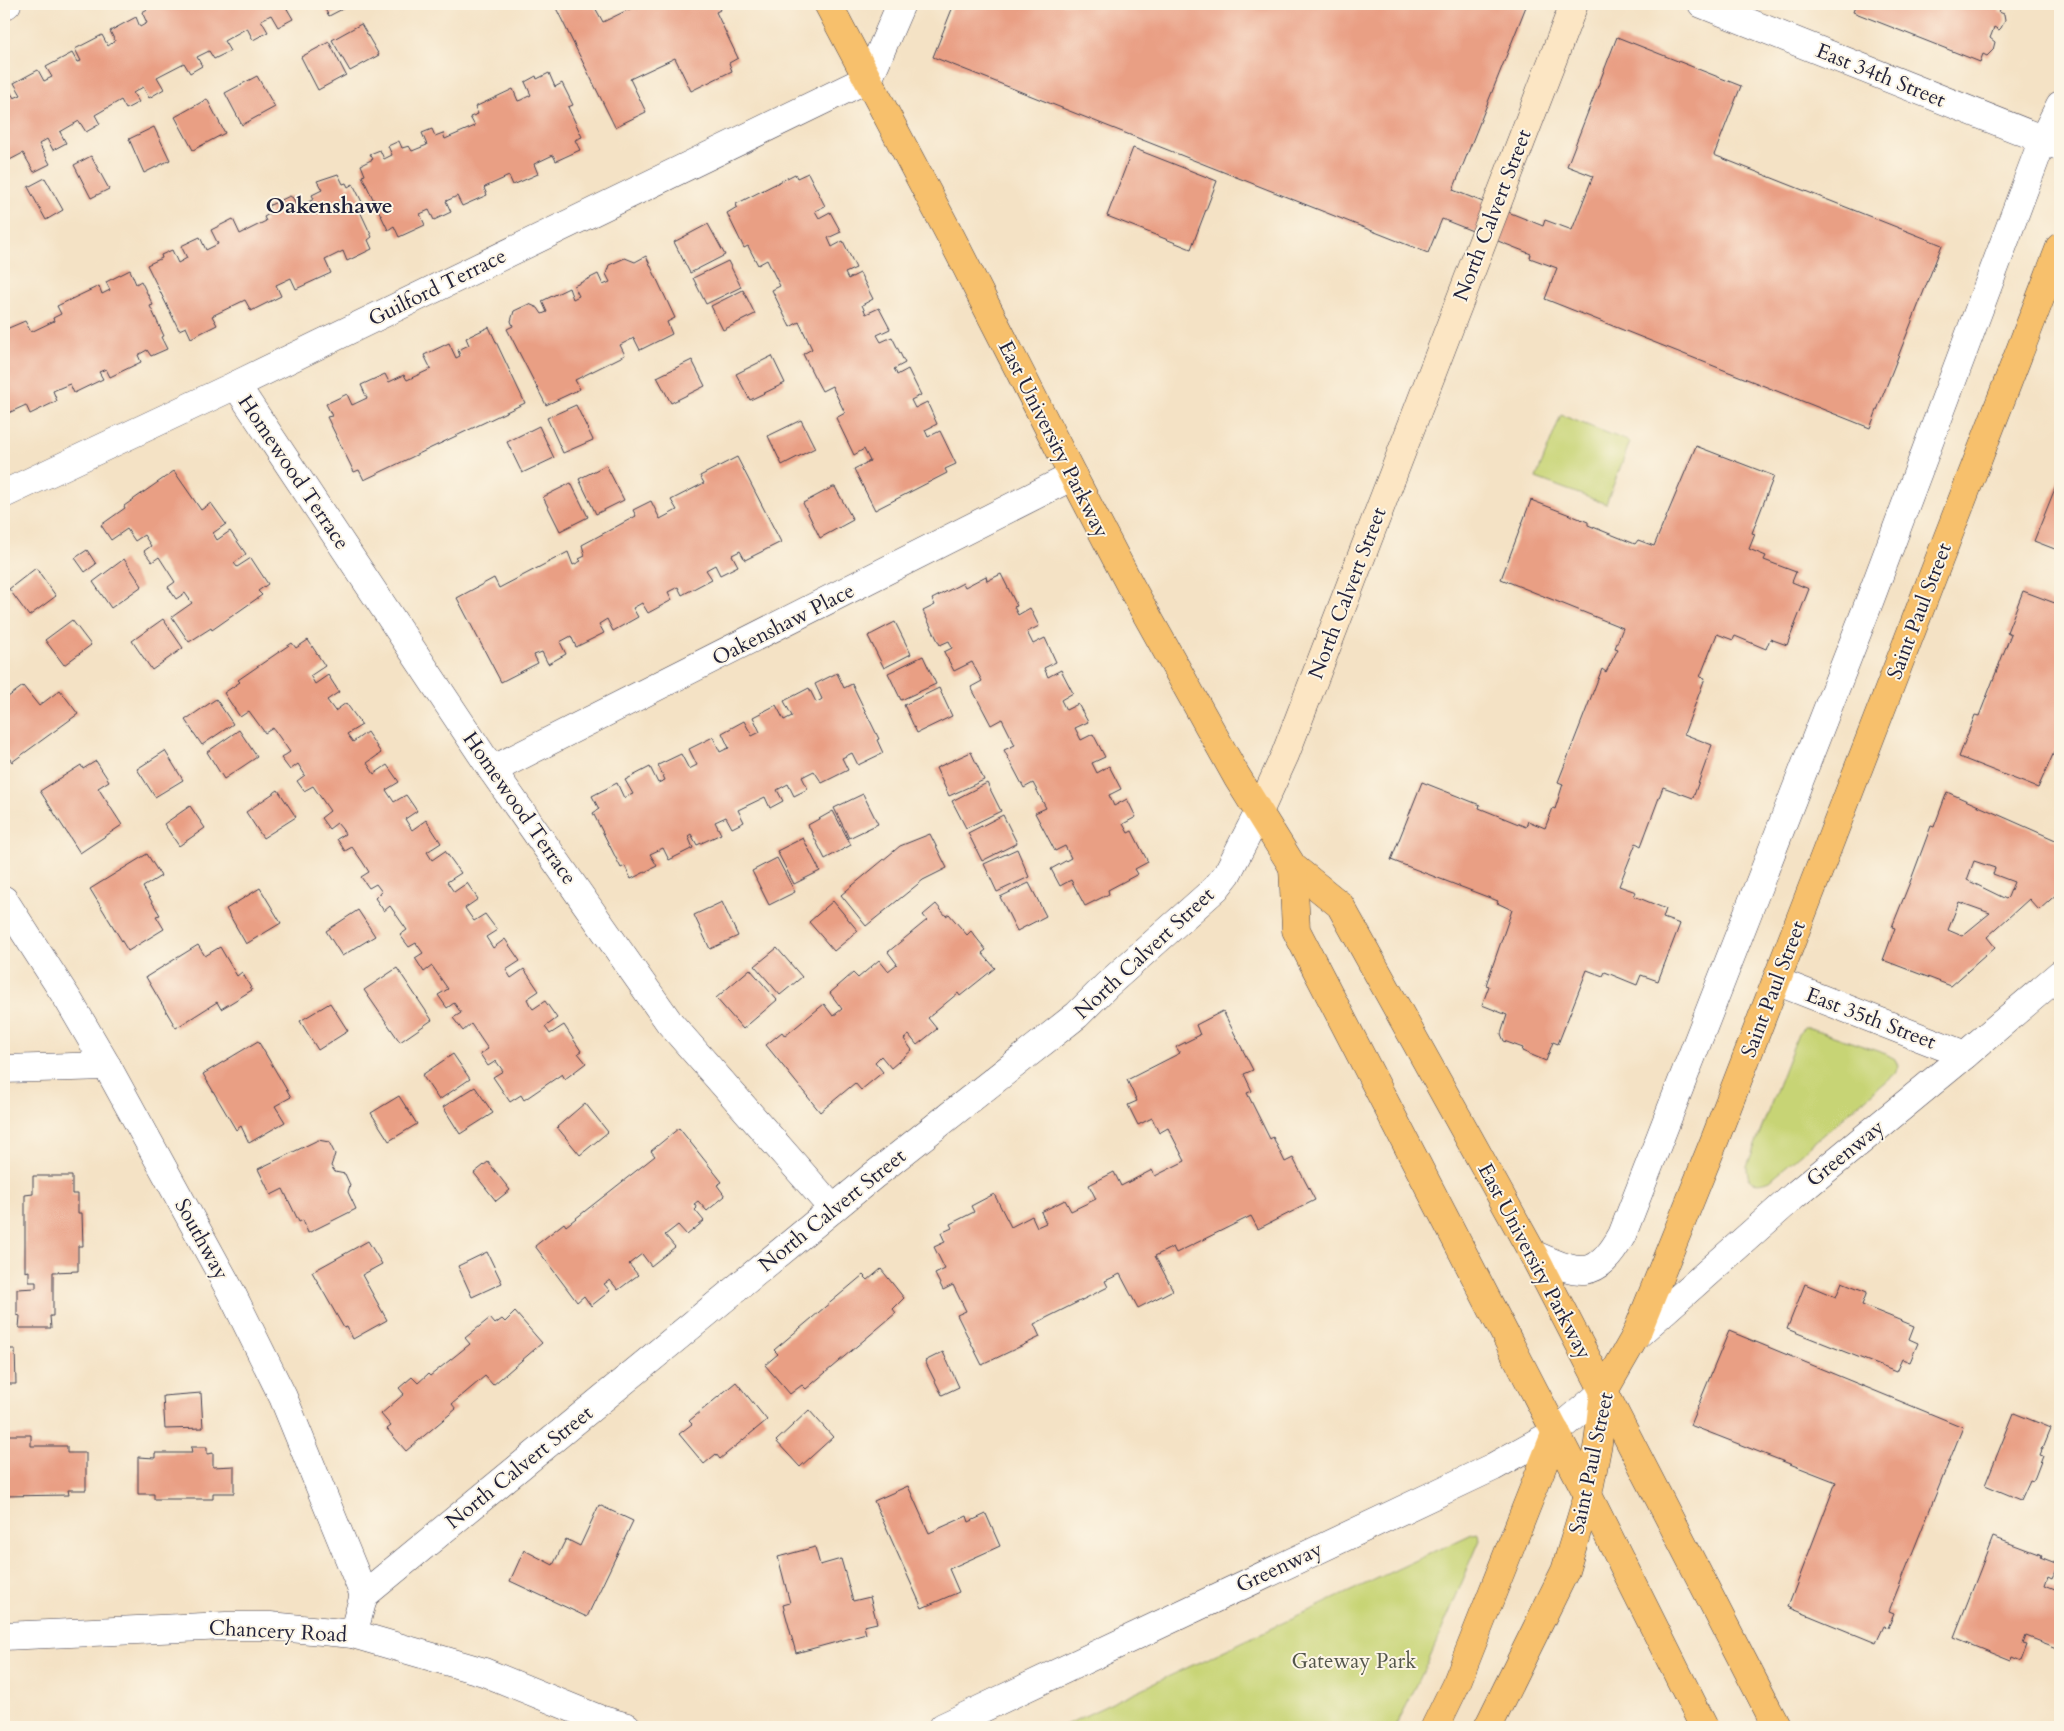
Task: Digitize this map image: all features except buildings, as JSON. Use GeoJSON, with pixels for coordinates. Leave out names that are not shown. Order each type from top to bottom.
{"type":"FeatureCollection","features":[{"type":"Feature","properties":{"kind":"main road","name":"East University Parkway"},"geometry":{"type":"LineString","coordinates":[[828,4],[869,78],[1135,594],[1259,812],[1293,867],[1340,905],[1533,1254],[1778,1727]]}},
{"type":"Feature","properties":{"kind":"main road","name":"North Calvert Street"},"geometry":{"type":"LineString","coordinates":[[1259,812],[1285,755],[1574,4]]}},
{"type":"Feature","properties":{"kind":"main road","name":"Saint Paul Street"},"geometry":{"type":"LineString","coordinates":[[1488,1727],[1565,1571],[1588,1495],[1598,1443],[1604,1391],[1635,1337],[1776,981],[2060,247]]}},
{"type":"Feature","properties":{"kind":"main road","name":"East University Parkway"},"geometry":{"type":"LineString","coordinates":[[1293,867],[1296,930],[1556,1432],[1704,1727]]}},
{"type":"Feature","properties":{"kind":"main road","name":"Saint Paul Street"},"geometry":{"type":"LineString","coordinates":[[1435,1727],[1457,1682],[1556,1432]]}},
{"type":"Feature","properties":{"kind":"street"},"geometry":{"type":"LineString","coordinates":[[869,78],[901,4]]}},
{"type":"Feature","properties":{"kind":"street","name":"East 34th Street"},"geometry":{"type":"LineString","coordinates":[[1702,4],[2052,143]]}},
{"type":"Feature","properties":{"kind":"street","name":"Guilford Terrace"},"geometry":{"type":"LineString","coordinates":[[4,494],[236,385],[869,78]]}},
{"type":"Feature","properties":{"kind":"street"},"geometry":{"type":"LineString","coordinates":[[1533,1254],[1567,1268],[1585,1270],[1599,1264],[1611,1254],[1622,1235],[1861,622],[2052,143],[2060,105]]}},
{"type":"Feature","properties":{"kind":"street","name":"Homewood Terrace"},"geometry":{"type":"LineString","coordinates":[[236,385],[492,770],[669,1022],[833,1208]]}},
{"type":"Feature","properties":{"kind":"street","name":"Oakenshaw Place"},"geometry":{"type":"LineString","coordinates":[[492,770],[1073,476]]}},
{"type":"Feature","properties":{"kind":"street","name":"North Calvert Street"},"geometry":{"type":"LineString","coordinates":[[364,1595],[931,1128],[1078,1015],[1107,985],[1196,907],[1227,874],[1259,812]]}},
{"type":"Feature","properties":{"kind":"street","name":"Southway"},"geometry":{"type":"LineString","coordinates":[[4,900],[107,1066],[231,1292],[283,1398],[364,1595]]}},
{"type":"Feature","properties":{"kind":"street","name":"Greenway"},"geometry":{"type":"LineString","coordinates":[[1635,1337],[1795,1195],[2060,974]]}},
{"type":"Feature","properties":{"kind":"street","name":"East 35th Street"},"geometry":{"type":"LineString","coordinates":[[1776,981],[1965,1055]]}},
{"type":"Feature","properties":{"kind":"street"},"geometry":{"type":"LineString","coordinates":[[4,1069],[107,1066]]}},
{"type":"Feature","properties":{"kind":"street","name":"Greenway"},"geometry":{"type":"LineString","coordinates":[[943,1727],[1493,1467],[1556,1432],[1604,1391]]}},
{"type":"Feature","properties":{"kind":"street"},"geometry":{"type":"LineString","coordinates":[[353,1634],[364,1595]]}},
{"type":"Feature","properties":{"kind":"street","name":"Chancery Road"},"geometry":{"type":"LineString","coordinates":[[4,1636],[226,1626],[270,1626],[353,1634],[484,1672],[599,1719],[627,1727]]}},
{"type":"Feature","properties":{"kind":"green space"},"geometry":{"type":"Polygon","coordinates":[[[1561,415],[1630,442],[1606,504],[1536,478],[1561,415]]]}},
{"type":"Feature","properties":{"kind":"green space"},"geometry":{"type":"Polygon","coordinates":[[[1804,1028],[1810,1028],[1886,1054],[1895,1059],[1898,1066],[1895,1073],[1770,1180],[1756,1183],[1748,1176],[1747,1166],[1798,1034],[1804,1028]]]}},
{"type":"Feature","properties":{"kind":"green space","name":"Gateway Park"},"geometry":{"type":"Polygon","coordinates":[[[1479,1533],[1480,1540],[1440,1635],[1395,1727],[1061,1727],[1472,1534],[1479,1533]]]}},
{"type":"Feature","properties":{"kind":"district","name":"Oakenshawe"},"geometry":{"type":"Point","coordinates":[329,205]}}]}
